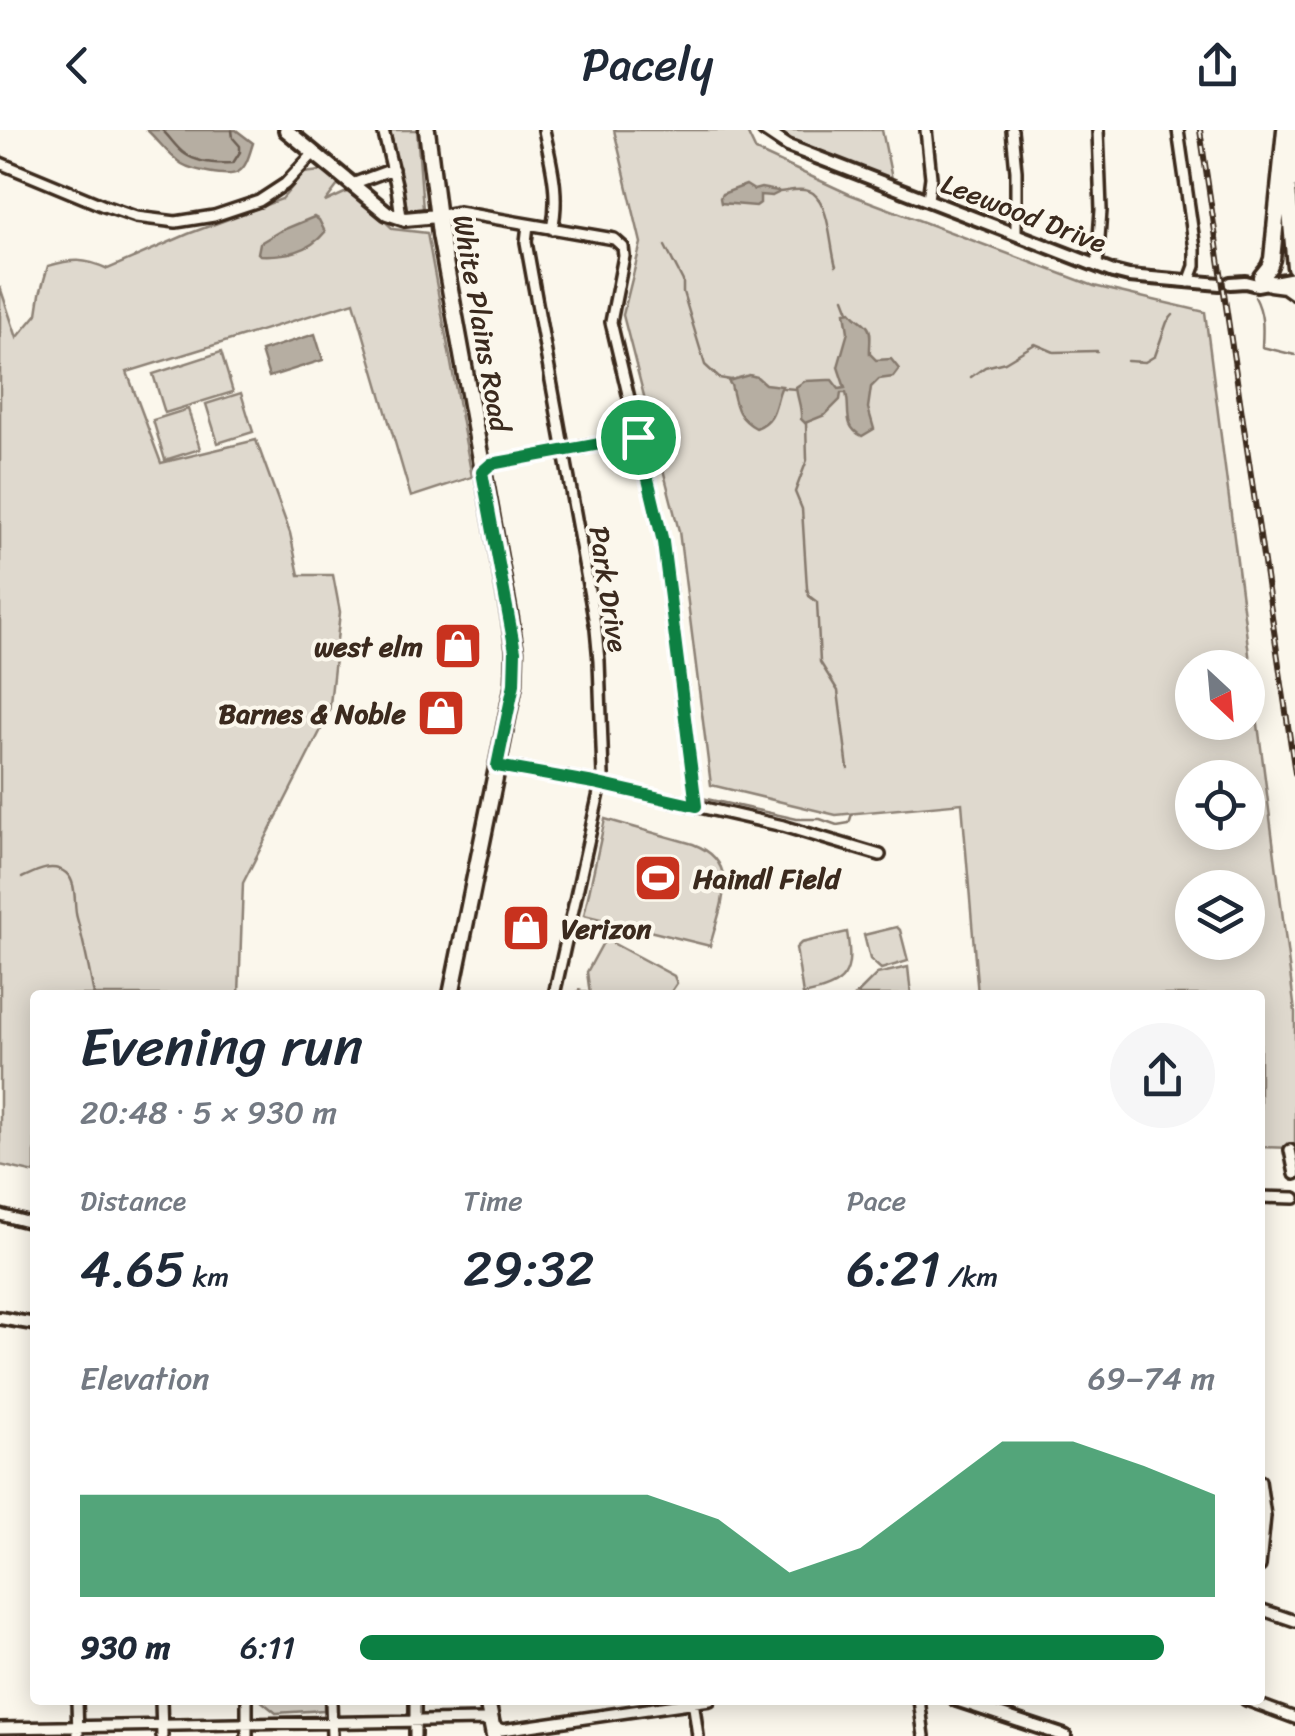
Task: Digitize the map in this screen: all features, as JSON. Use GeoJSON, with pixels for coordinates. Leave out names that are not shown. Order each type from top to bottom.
{"type":"FeatureCollection","features":[{"type":"Feature","properties":{"kind":"main road"},"geometry":{"type":"LineString","coordinates":[[286,130],[387,212],[422,219],[438,216]]}},
{"type":"Feature","properties":{"kind":"main road","name":"White Plains Road"},"geometry":{"type":"LineString","coordinates":[[427,130],[438,216],[515,651],[514,684],[452,990]]}},
{"type":"Feature","properties":{"kind":"main road"},"geometry":{"type":"LineString","coordinates":[[1285,130],[1295,272]]}},
{"type":"Feature","properties":{"kind":"main road"},"geometry":{"type":"LineString","coordinates":[[1285,130],[1272,259],[1266,280],[1295,292]]}},
{"type":"Feature","properties":{"kind":"main road"},"geometry":{"type":"LineString","coordinates":[[1294,130],[1295,179]]}},
{"type":"Feature","properties":{"kind":"main road"},"geometry":{"type":"LineString","coordinates":[[488,1705],[493,1730]]}},
{"type":"Feature","properties":{"kind":"street"},"geometry":{"type":"LineString","coordinates":[[384,130],[401,217]]}},
{"type":"Feature","properties":{"kind":"street"},"geometry":{"type":"LineString","coordinates":[[544,130],[556,186],[552,229]]}},
{"type":"Feature","properties":{"kind":"street","name":"Leewood Drive"},"geometry":{"type":"LineString","coordinates":[[764,130],[779,142],[1129,276],[1225,284],[1295,272]]}},
{"type":"Feature","properties":{"kind":"street"},"geometry":{"type":"LineString","coordinates":[[926,130],[931,178],[928,200]]}},
{"type":"Feature","properties":{"kind":"street"},"geometry":{"type":"LineString","coordinates":[[1012,130],[1016,234]]}},
{"type":"Feature","properties":{"kind":"street"},"geometry":{"type":"LineString","coordinates":[[1097,266],[1102,210],[1098,130]]}},
{"type":"Feature","properties":{"kind":"street"},"geometry":{"type":"LineString","coordinates":[[1178,130],[1195,248],[1195,266],[1189,282]]}},
{"type":"Feature","properties":{"kind":"street"},"geometry":{"type":"LineString","coordinates":[[0,163],[136,217],[176,222],[214,216],[259,201],[285,184],[314,153]]}},
{"type":"Feature","properties":{"kind":"street"},"geometry":{"type":"LineString","coordinates":[[352,184],[393,169]]}},
{"type":"Feature","properties":{"kind":"street"},"geometry":{"type":"LineString","coordinates":[[438,216],[458,212],[614,239],[623,247],[611,322],[663,542],[696,806]]}},
{"type":"Feature","properties":{"kind":"street","name":"Park Drive"},"geometry":{"type":"LineString","coordinates":[[528,225],[526,242],[596,629],[603,767],[555,990]]}},
{"type":"Feature","properties":{"kind":"street"},"geometry":{"type":"LineString","coordinates":[[1195,248],[1208,284]]}},
{"type":"Feature","properties":{"kind":"street"},"geometry":{"type":"LineString","coordinates":[[482,472],[491,464],[638,437]]}},
{"type":"Feature","properties":{"kind":"street"},"geometry":{"type":"LineString","coordinates":[[497,766],[783,826],[880,855]]}},
{"type":"Feature","properties":{"kind":"street"},"geometry":{"type":"LineString","coordinates":[[1290,1150],[1295,1174]]}},
{"type":"Feature","properties":{"kind":"street"},"geometry":{"type":"LineString","coordinates":[[1265,1197],[1295,1198]]}},
{"type":"Feature","properties":{"kind":"street"},"geometry":{"type":"LineString","coordinates":[[0,1215],[30,1223]]}},
{"type":"Feature","properties":{"kind":"street"},"geometry":{"type":"LineString","coordinates":[[0,1318],[30,1323]]}},
{"type":"Feature","properties":{"kind":"street"},"geometry":{"type":"LineString","coordinates":[[1265,1611],[1295,1621]]}},
{"type":"Feature","properties":{"kind":"street"},"geometry":{"type":"LineString","coordinates":[[77,1705],[78,1732]]}},
{"type":"Feature","properties":{"kind":"street"},"geometry":{"type":"LineString","coordinates":[[161,1705],[162,1731]]}},
{"type":"Feature","properties":{"kind":"street"},"geometry":{"type":"LineString","coordinates":[[246,1705],[247,1736]]}},
{"type":"Feature","properties":{"kind":"street"},"geometry":{"type":"LineString","coordinates":[[332,1705],[332,1736]]}},
{"type":"Feature","properties":{"kind":"street"},"geometry":{"type":"LineString","coordinates":[[414,1705],[415,1736]]}},
{"type":"Feature","properties":{"kind":"street"},"geometry":{"type":"LineString","coordinates":[[0,1728],[162,1731],[247,1724],[483,1720],[493,1730],[502,1730],[668,1705]]}},
{"type":"Feature","properties":{"kind":"street"},"geometry":{"type":"LineString","coordinates":[[694,1705],[698,1736]]}},
{"type":"Feature","properties":{"kind":"street"},"geometry":{"type":"LineString","coordinates":[[919,1705],[924,1736]]}},
{"type":"Feature","properties":{"kind":"street"},"geometry":{"type":"LineString","coordinates":[[971,1705],[1065,1736]]}},
{"type":"Feature","properties":{"kind":"street"},"geometry":{"type":"LineString","coordinates":[[1260,1705],[1295,1718]]}},
{"type":"Feature","properties":{"kind":"shaded area"},"geometry":{"type":"Polygon","coordinates":[[[390,130],[417,130],[423,209],[408,213],[390,130]]]}},
{"type":"Feature","properties":{"kind":"shaded area"},"geometry":{"type":"Polygon","coordinates":[[[614,130],[746,130],[756,151],[849,194],[1094,286],[1205,312],[1248,650],[1175,650],[1175,740],[1260,740],[1263,760],[1175,760],[1175,850],[1265,850],[1265,779],[1295,1012],[1295,1148],[1265,1147],[1265,990],[978,990],[962,803],[836,815],[711,785],[679,531],[623,315],[641,243],[614,130]]]}},
{"type":"Feature","properties":{"kind":"shaded area"},"geometry":{"type":"Polygon","coordinates":[[[773,130],[882,130],[892,179],[785,139],[773,130]]]}},
{"type":"Feature","properties":{"kind":"shaded area"},"geometry":{"type":"Polygon","coordinates":[[[328,170],[338,185],[325,202],[349,191],[393,229],[427,233],[472,477],[411,497],[354,302],[127,372],[161,463],[256,440],[290,533],[299,575],[333,575],[340,612],[329,714],[243,883],[239,990],[30,990],[30,1172],[0,1165],[0,287],[17,338],[37,314],[48,266],[78,261],[108,269],[282,199],[304,173],[328,170]]]}},
{"type":"Feature","properties":{"kind":"shaded area"},"geometry":{"type":"Polygon","coordinates":[[[221,352],[233,392],[165,413],[153,374],[221,352]]]}},
{"type":"Feature","properties":{"kind":"shaded area"},"geometry":{"type":"Polygon","coordinates":[[[241,393],[253,432],[218,443],[206,404],[241,393]]]}},
{"type":"Feature","properties":{"kind":"shaded area"},"geometry":{"type":"Polygon","coordinates":[[[188,409],[200,449],[165,460],[153,420],[188,409]]]}},
{"type":"Feature","properties":{"kind":"shaded area","name":"Haindl Field"},"geometry":{"type":"Polygon","coordinates":[[[605,819],[693,844],[718,862],[724,887],[710,946],[584,915],[605,819]]]}},
{"type":"Feature","properties":{"kind":"shaded area"},"geometry":{"type":"Polygon","coordinates":[[[897,927],[908,961],[881,969],[870,959],[864,935],[897,927]]]}},
{"type":"Feature","properties":{"kind":"shaded area"},"geometry":{"type":"Polygon","coordinates":[[[847,932],[849,959],[844,976],[829,987],[802,990],[796,948],[801,943],[847,932]]]}},
{"type":"Feature","properties":{"kind":"shaded area"},"geometry":{"type":"Polygon","coordinates":[[[605,939],[674,976],[677,983],[672,990],[589,990],[587,972],[605,939]]]}},
{"type":"Feature","properties":{"kind":"shaded area"},"geometry":{"type":"Polygon","coordinates":[[[908,967],[910,990],[861,990],[877,974],[908,967]]]}},
{"type":"Feature","properties":{"kind":"shaded area"},"geometry":{"type":"Polygon","coordinates":[[[266,1705],[324,1705],[324,1710],[276,1713],[266,1705]]]}},
{"type":"Feature","properties":{"kind":"water"},"geometry":{"type":"Polygon","coordinates":[[[147,130],[236,130],[253,143],[241,170],[219,174],[182,164],[147,130]]]}},
{"type":"Feature","properties":{"kind":"water"},"geometry":{"type":"Polygon","coordinates":[[[746,185],[778,193],[760,195],[756,206],[721,203],[722,194],[746,185]]]}},
{"type":"Feature","properties":{"kind":"water"},"geometry":{"type":"Polygon","coordinates":[[[314,217],[325,232],[312,244],[288,253],[258,253],[260,243],[314,217]]]}},
{"type":"Feature","properties":{"kind":"water"},"geometry":{"type":"Polygon","coordinates":[[[851,311],[869,329],[870,354],[876,360],[891,359],[899,369],[893,377],[879,379],[871,387],[868,408],[874,429],[862,436],[849,422],[846,393],[841,393],[840,400],[825,415],[805,423],[796,387],[805,381],[832,380],[839,389],[845,388],[838,367],[848,332],[845,312],[851,311]]]}},
{"type":"Feature","properties":{"kind":"water"},"geometry":{"type":"Polygon","coordinates":[[[315,334],[323,360],[269,377],[261,351],[315,334]]]}},
{"type":"Feature","properties":{"kind":"water"},"geometry":{"type":"Polygon","coordinates":[[[749,375],[765,384],[782,386],[772,415],[756,428],[741,415],[728,381],[749,375]]]}},
{"type":"Feature","properties":{"kind":"waterway"},"geometry":{"type":"LineString","coordinates":[[779,192],[805,190],[819,199],[836,266]]}},
{"type":"Feature","properties":{"kind":"waterway"},"geometry":{"type":"LineString","coordinates":[[665,246],[683,281],[705,365],[719,378],[731,380]]}},
{"type":"Feature","properties":{"kind":"waterway"},"geometry":{"type":"LineString","coordinates":[[1255,297],[1263,328],[1262,347],[1295,355]]}},
{"type":"Feature","properties":{"kind":"waterway"},"geometry":{"type":"LineString","coordinates":[[844,298],[849,311]]}},
{"type":"Feature","properties":{"kind":"waterway"},"geometry":{"type":"LineString","coordinates":[[1127,361],[1145,362],[1155,356],[1173,315]]}},
{"type":"Feature","properties":{"kind":"waterway"},"geometry":{"type":"LineString","coordinates":[[971,377],[1035,344],[1054,352],[1097,351]]}},
{"type":"Feature","properties":{"kind":"waterway"},"geometry":{"type":"LineString","coordinates":[[783,388],[796,389]]}},
{"type":"Feature","properties":{"kind":"waterway"},"geometry":{"type":"LineString","coordinates":[[806,423],[807,460],[795,492],[802,509],[807,588],[809,596],[817,602],[820,662],[838,691],[848,769]]}},
{"type":"Feature","properties":{"kind":"waterway"},"geometry":{"type":"LineString","coordinates":[[702,798],[837,825],[849,823],[852,814]]}},
{"type":"Feature","properties":{"kind":"waterway"},"geometry":{"type":"LineString","coordinates":[[22,878],[49,868],[70,877],[93,990]]}},
{"type":"Feature","properties":{"kind":"railway"},"geometry":{"type":"LineString","coordinates":[[1200,130],[1295,773]]}},
{"type":"Feature","properties":{"kind":"place","name":"west elm"},"geometry":{"type":"Point","coordinates":[458,646]}},
{"type":"Feature","properties":{"kind":"place","name":"Barnes & Noble"},"geometry":{"type":"Point","coordinates":[441,713]}},
{"type":"Feature","properties":{"kind":"place","name":"Haindl Field"},"geometry":{"type":"Point","coordinates":[658,878]}},
{"type":"Feature","properties":{"kind":"place","name":"Verizon"},"geometry":{"type":"Point","coordinates":[526,928]}},
{"type":"Feature","properties":{"kind":"route"},"geometry":{"type":"LineString","coordinates":[[638,437],[663,542],[696,806],[497,766],[509,716],[515,651],[482,472],[491,464],[638,437]]}}]}
